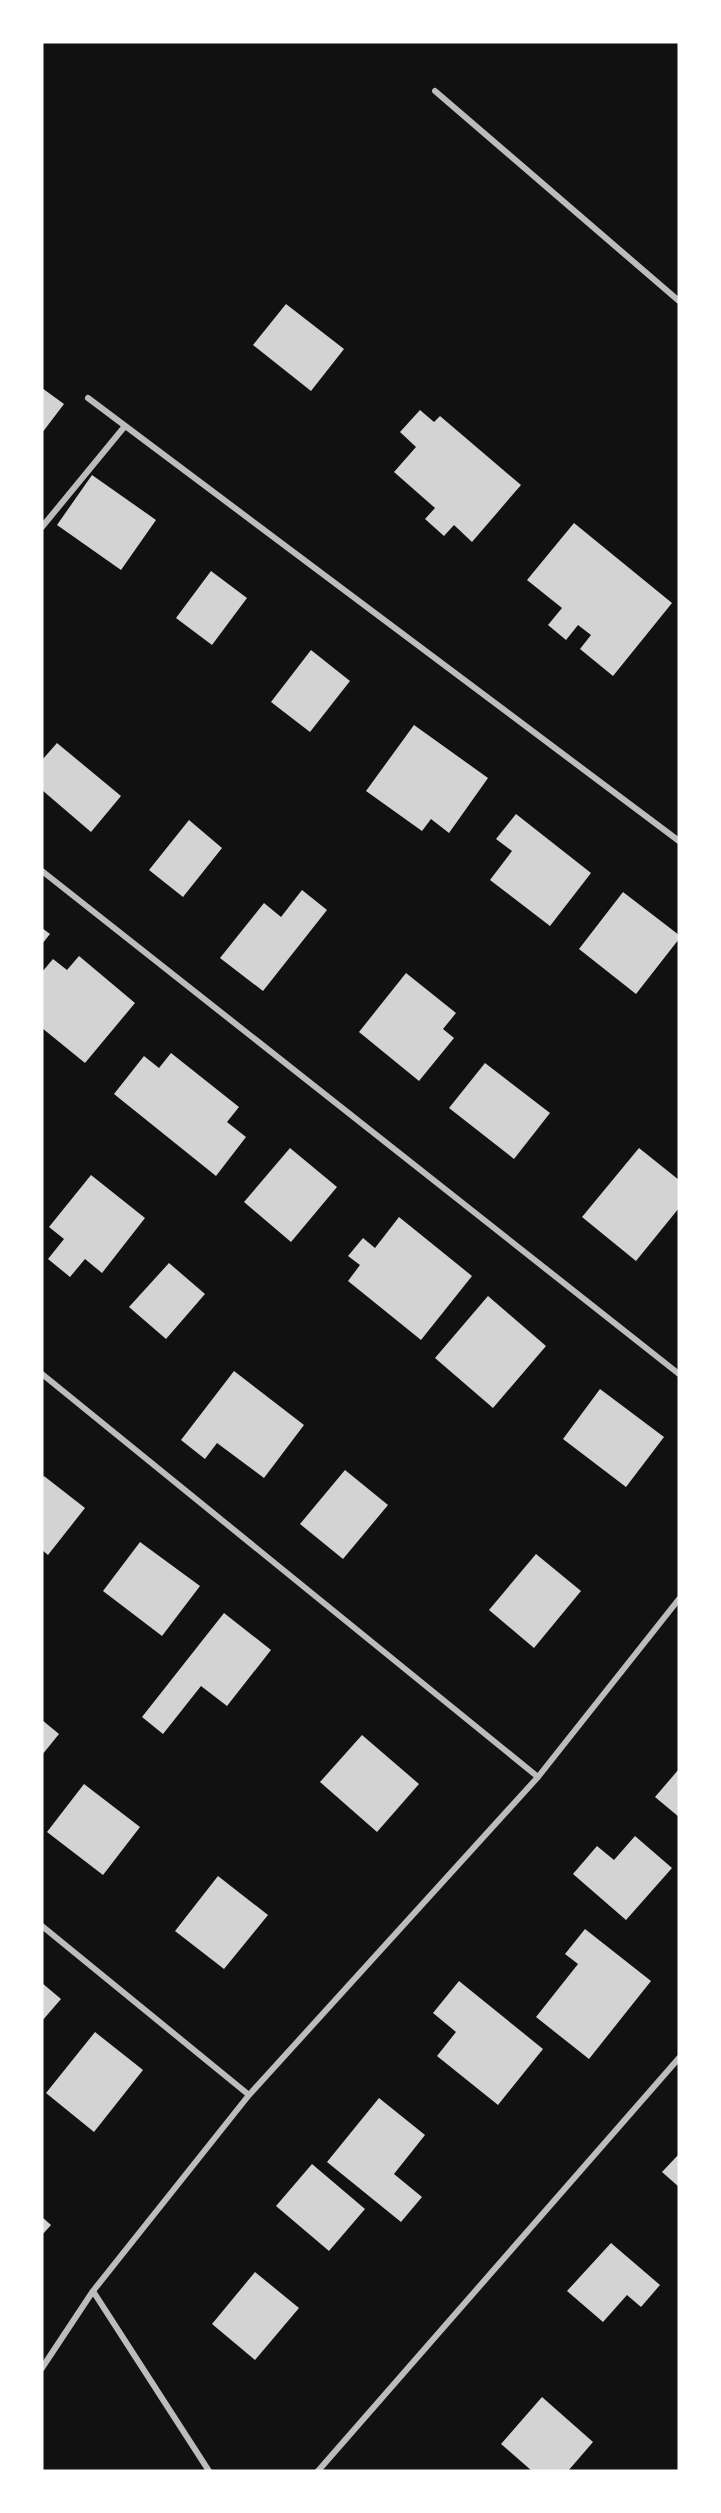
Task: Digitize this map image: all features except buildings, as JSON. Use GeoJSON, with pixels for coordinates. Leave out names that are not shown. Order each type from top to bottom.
{"type":"FeatureCollection","features":[{"type":"Feature","properties":{"kind":"street"},"geometry":{"type":"LineString","coordinates":[[435,91],[679,301]]}},
{"type":"Feature","properties":{"kind":"street"},"geometry":{"type":"LineString","coordinates":[[88,398],[679,841]]}},
{"type":"Feature","properties":{"kind":"street"},"geometry":{"type":"LineString","coordinates":[[42,527],[125,426]]}},
{"type":"Feature","properties":{"kind":"street"},"geometry":{"type":"LineString","coordinates":[[42,871],[679,1374]]}},
{"type":"Feature","properties":{"kind":"street"},"geometry":{"type":"LineString","coordinates":[[42,1374],[538,1777]]}},
{"type":"Feature","properties":{"kind":"street"},"geometry":{"type":"LineString","coordinates":[[42,2368],[93,2291],[249,2095],[538,1777],[679,1599]]}},
{"type":"Feature","properties":{"kind":"street"},"geometry":{"type":"LineString","coordinates":[[42,1926],[249,2095]]}},
{"type":"Feature","properties":{"kind":"street"},"geometry":{"type":"LineString","coordinates":[[318,2471],[679,2058]]}},
{"type":"Feature","properties":{"kind":"street"},"geometry":{"type":"LineString","coordinates":[[93,2291],[209,2471]]}}]}
